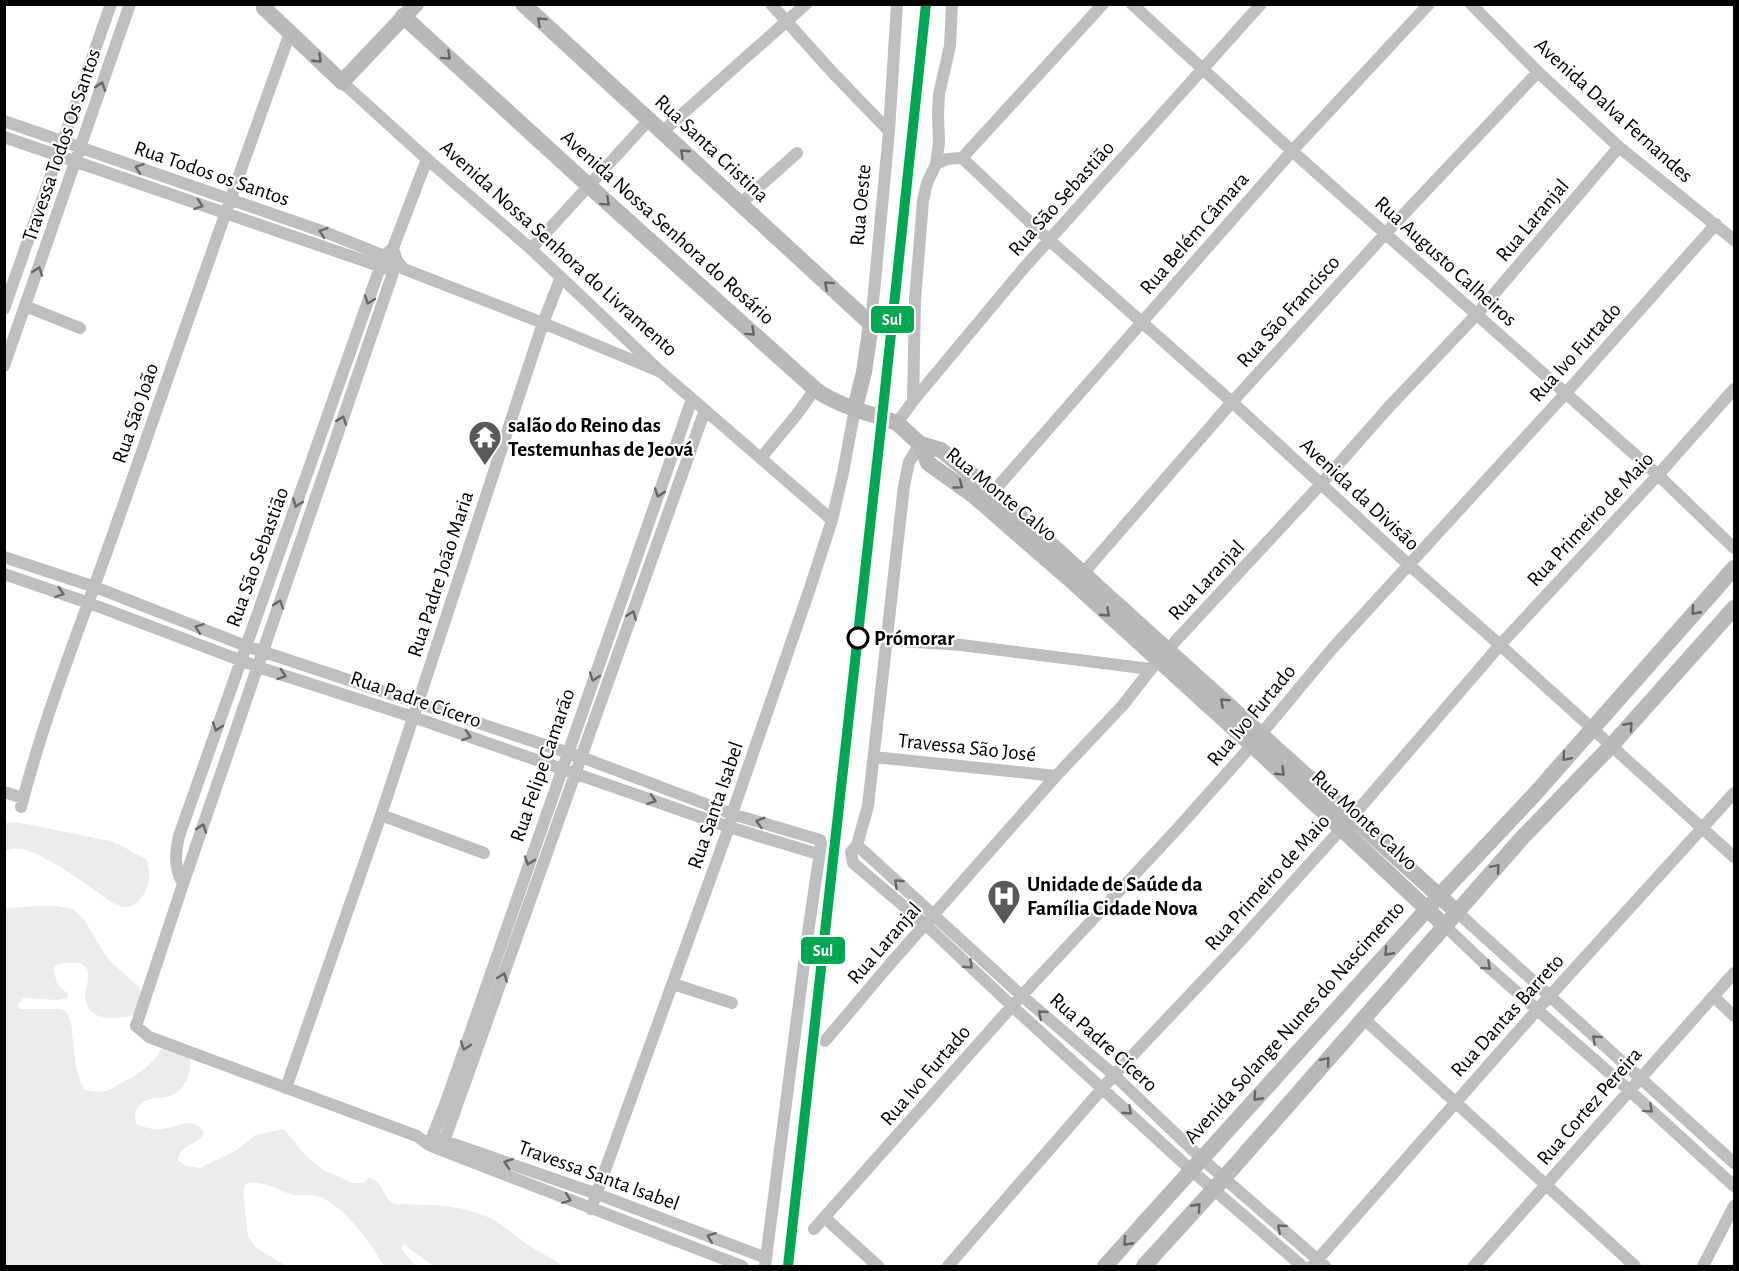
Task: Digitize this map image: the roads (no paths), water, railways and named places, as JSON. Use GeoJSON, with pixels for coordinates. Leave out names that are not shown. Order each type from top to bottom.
{"type":"FeatureCollection","features":[{"type":"Feature","properties":{"kind":"main road","name":"Rua Santa Cristina"},"geometry":{"type":"LineString","coordinates":[[523,4],[871,324]]}},
{"type":"Feature","properties":{"kind":"main road","name":"Avenida Nossa Senhora do Livramento"},"geometry":{"type":"LineString","coordinates":[[263,6],[342,82]]}},
{"type":"Feature","properties":{"kind":"main road"},"geometry":{"type":"LineString","coordinates":[[342,82],[409,10]]}},
{"type":"Feature","properties":{"kind":"main road","name":"Avenida Nossa Senhora do Rosário"},"geometry":{"type":"LineString","coordinates":[[409,10],[588,185],[815,389],[825,396],[897,423],[920,444]]}},
{"type":"Feature","properties":{"kind":"main road","name":"Rua Oeste"},"geometry":{"type":"LineString","coordinates":[[855,408],[864,372],[871,324]]}},
{"type":"Feature","properties":{"kind":"main road","name":"Rua Monte Calvo"},"geometry":{"type":"LineString","coordinates":[[920,444],[941,450],[993,492],[1159,660],[1256,740],[1346,823],[1445,926]]}},
{"type":"Feature","properties":{"kind":"main road","name":"Rua Monte Calvo"},"geometry":{"type":"LineString","coordinates":[[920,444],[928,463],[1079,578]]}},
{"type":"Feature","properties":{"kind":"main road","name":"Avenida Solange Nunes do Nascimento"},"geometry":{"type":"LineString","coordinates":[[1105,1266],[1439,896],[1534,795],[1734,568]]}},
{"type":"Feature","properties":{"kind":"main road"},"geometry":{"type":"LineString","coordinates":[[1144,1266],[1219,1184],[1521,839],[1611,746],[1734,608]]}},
{"type":"Feature","properties":{"kind":"main road","name":"Rua Monte Calvo"},"geometry":{"type":"LineString","coordinates":[[1346,823],[1457,912]]}},
{"type":"Feature","properties":{"kind":"street","name":"Travessa Todos Os Santos"},"geometry":{"type":"LineString","coordinates":[[4,309],[10,277],[58,156],[111,4]]}},
{"type":"Feature","properties":{"kind":"street","name":"Travessa Todos Os Santos"},"geometry":{"type":"LineString","coordinates":[[4,366],[9,336],[25,306],[130,4]]}},
{"type":"Feature","properties":{"kind":"street"},"geometry":{"type":"LineString","coordinates":[[771,4],[889,131]]}},
{"type":"Feature","properties":{"kind":"street"},"geometry":{"type":"LineString","coordinates":[[662,132],[806,4]]}},
{"type":"Feature","properties":{"kind":"street","name":"Rua Oeste"},"geometry":{"type":"LineString","coordinates":[[871,324],[889,131],[897,4]]}},
{"type":"Feature","properties":{"kind":"street"},"geometry":{"type":"LineString","coordinates":[[913,401],[915,300],[923,201],[927,183],[941,161],[939,93],[950,46],[952,4]]}},
{"type":"Feature","properties":{"kind":"street"},"geometry":{"type":"LineString","coordinates":[[941,161],[962,158],[1103,4]]}},
{"type":"Feature","properties":{"kind":"street","name":"Rua Augusto Calheiros"},"geometry":{"type":"LineString","coordinates":[[1132,4],[1292,151],[1658,475],[1734,548]]}},
{"type":"Feature","properties":{"kind":"street","name":"Rua São Sebastião"},"geometry":{"type":"LineString","coordinates":[[897,423],[1049,240],[1261,4]]}},
{"type":"Feature","properties":{"kind":"street","name":"Rua Belém Câmara"},"geometry":{"type":"LineString","coordinates":[[993,492],[1292,151],[1429,4]]}},
{"type":"Feature","properties":{"kind":"street","name":"Avenida Dalva Fernandes"},"geometry":{"type":"LineString","coordinates":[[1471,4],[1538,72],[1619,147],[1734,240]]}},
{"type":"Feature","properties":{"kind":"street","name":"Rua São João"},"geometry":{"type":"LineString","coordinates":[[4,792],[22,802],[52,706],[290,33]]}},
{"type":"Feature","properties":{"kind":"street","name":"Rua São Francisco"},"geometry":{"type":"LineString","coordinates":[[1079,578],[1232,402],[1386,233],[1538,72]]}},
{"type":"Feature","properties":{"kind":"street","name":"Avenida Nossa Senhora do Livramento"},"geometry":{"type":"LineString","coordinates":[[342,82],[531,249],[661,372],[832,520]]}},
{"type":"Feature","properties":{"kind":"street"},"geometry":{"type":"LineString","coordinates":[[531,249],[649,120]]}},
{"type":"Feature","properties":{"kind":"street","name":"Rua Todos os Santos"},"geometry":{"type":"LineString","coordinates":[[4,121],[330,234],[386,257],[398,267],[661,372]]}},
{"type":"Feature","properties":{"kind":"street","name":"Rua Todos os Santos"},"geometry":{"type":"LineString","coordinates":[[4,137],[225,214],[386,257]]}},
{"type":"Feature","properties":{"kind":"street","name":"Rua Laranjal"},"geometry":{"type":"LineString","coordinates":[[825,1041],[1056,776],[1123,705],[1159,660],[1388,408],[1477,314],[1619,147]]}},
{"type":"Feature","properties":{"kind":"street"},"geometry":{"type":"LineString","coordinates":[[740,204],[797,153]]}},
{"type":"Feature","properties":{"kind":"street","name":"Avenida da Divisão"},"geometry":{"type":"LineString","coordinates":[[962,158],[1049,240],[1232,402],[1409,565],[1734,857]]}},
{"type":"Feature","properties":{"kind":"street","name":"Rua São Sebastião"},"geometry":{"type":"LineString","coordinates":[[183,884],[176,868],[175,857],[179,836],[386,257],[427,159]]}},
{"type":"Feature","properties":{"kind":"street","name":"Rua Ivo Furtado"},"geometry":{"type":"LineString","coordinates":[[814,1229],[1012,1006],[1178,828],[1332,650],[1716,224]]}},
{"type":"Feature","properties":{"kind":"street"},"geometry":{"type":"LineString","coordinates":[[386,257],[398,267]]}},
{"type":"Feature","properties":{"kind":"street","name":"Rua São Sebastião"},"geometry":{"type":"LineString","coordinates":[[136,1026],[323,475],[398,267]]}},
{"type":"Feature","properties":{"kind":"street","name":"Rua Padre João Maria"},"geometry":{"type":"LineString","coordinates":[[286,1088],[381,815],[543,323],[561,277]]}},
{"type":"Feature","properties":{"kind":"street"},"geometry":{"type":"LineString","coordinates":[[25,306],[80,328]]}},
{"type":"Feature","properties":{"kind":"street"},"geometry":{"type":"LineString","coordinates":[[761,458],[815,389]]}},
{"type":"Feature","properties":{"kind":"street","name":"Rua Primeiro de Maio"},"geometry":{"type":"LineString","coordinates":[[948,1266],[1114,1075],[1233,949],[1500,645],[1658,475],[1734,389]]}},
{"type":"Feature","properties":{"kind":"street","name":"Rua Felipe Camarão"},"geometry":{"type":"LineString","coordinates":[[437,1143],[562,769],[692,399]]}},
{"type":"Feature","properties":{"kind":"street","name":"Rua Santa Isabel"},"geometry":{"type":"LineString","coordinates":[[591,1209],[729,827],[810,588],[832,520],[855,408]]}},
{"type":"Feature","properties":{"kind":"street","name":"Rua Felipe Camarão"},"geometry":{"type":"LineString","coordinates":[[437,1143],[575,774],[705,410]]}},
{"type":"Feature","properties":{"kind":"street"},"geometry":{"type":"LineString","coordinates":[[858,845],[868,806],[904,486],[909,462],[920,444]]}},
{"type":"Feature","properties":{"kind":"street"},"geometry":{"type":"LineString","coordinates":[[308,470],[323,475]]}},
{"type":"Feature","properties":{"kind":"street","name":"Rua Padre Cícero"},"geometry":{"type":"LineString","coordinates":[[4,557],[95,587],[246,646],[581,757],[732,814],[816,838],[820,841],[818,854],[729,827],[413,717],[258,667],[89,603],[4,574]]}},
{"type":"Feature","properties":{"kind":"street"},"geometry":{"type":"LineString","coordinates":[[886,640],[1159,660]]}},
{"type":"Feature","properties":{"kind":"street","name":"Travessa São José"},"geometry":{"type":"LineString","coordinates":[[874,758],[1056,776]]}},
{"type":"Feature","properties":{"kind":"street","name":"Rua Dantas Barreto"},"geometry":{"type":"LineString","coordinates":[[1318,1264],[1537,1010],[1734,793]]}},
{"type":"Feature","properties":{"kind":"street"},"geometry":{"type":"LineString","coordinates":[[381,815],[484,853]]}},
{"type":"Feature","properties":{"kind":"street","name":"Rua Padre Cícero"},"geometry":{"type":"LineString","coordinates":[[1196,1164],[1114,1075],[930,921],[853,863],[851,852],[858,845],[930,921],[1012,1006],[1103,1089],[1318,1264]]}},
{"type":"Feature","properties":{"kind":"street"},"geometry":{"type":"LineString","coordinates":[[766,1262],[818,854]]}},
{"type":"Feature","properties":{"kind":"street","name":"Rua Monte Calvo"},"geometry":{"type":"LineString","coordinates":[[1457,912],[1734,1163]]}},
{"type":"Feature","properties":{"kind":"street","name":"Rua Monte Calvo"},"geometry":{"type":"LineString","coordinates":[[1445,926],[1734,1186]]}},
{"type":"Feature","properties":{"kind":"street","name":"Rua Cortez Pereira"},"geometry":{"type":"LineString","coordinates":[[1474,1266],[1734,973]]}},
{"type":"Feature","properties":{"kind":"street"},"geometry":{"type":"LineString","coordinates":[[673,984],[732,1003]]}},
{"type":"Feature","properties":{"kind":"street"},"geometry":{"type":"LineString","coordinates":[[1713,996],[1734,1016]]}},
{"type":"Feature","properties":{"kind":"street"},"geometry":{"type":"LineString","coordinates":[[1363,1018],[1635,1266]]}},
{"type":"Feature","properties":{"kind":"street","name":"Travessa Santa Isabel"},"geometry":{"type":"LineString","coordinates":[[136,1026],[149,1037],[417,1136],[597,1194],[766,1262]]}},
{"type":"Feature","properties":{"kind":"street","name":"Travessa Santa Isabel"},"geometry":{"type":"LineString","coordinates":[[437,1143],[591,1209],[742,1266]]}},
{"type":"Feature","properties":{"kind":"street","name":"Rua Padre Cícero"},"geometry":{"type":"LineString","coordinates":[[1219,1184],[1302,1266]]}},
{"type":"Feature","properties":{"kind":"street"},"geometry":{"type":"LineString","coordinates":[[1703,1266],[1734,1206]]}},
{"type":"Feature","properties":{"kind":"street"},"geometry":{"type":"LineString","coordinates":[[825,1218],[878,1266]]}},
{"type":"Feature","properties":{"kind":"place","name":"salão do Reino das Testemunhas de Jeová"},"geometry":{"type":"Point","coordinates":[485,466]}},
{"type":"Feature","properties":{"kind":"place","name":"Prómorar"},"geometry":{"type":"Point","coordinates":[858,638]}},
{"type":"Feature","properties":{"kind":"place","name":"Unidade de Saúde da Família Cidade Nova"},"geometry":{"type":"Point","coordinates":[1004,925]}}]}
